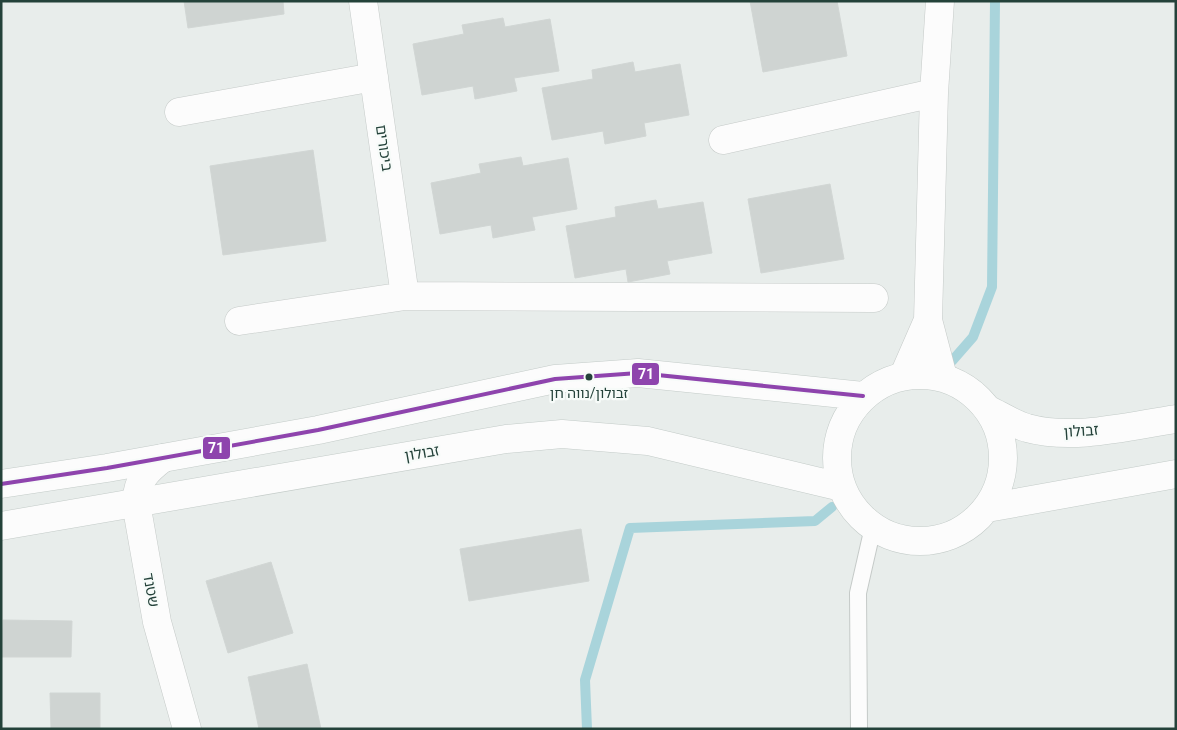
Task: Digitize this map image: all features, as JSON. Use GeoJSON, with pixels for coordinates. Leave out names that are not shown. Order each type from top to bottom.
{"type":"FeatureCollection","features":[{"type":"Feature","properties":{"kind":"main road","name":"ביכורים"},"geometry":{"type":"LineString","coordinates":[[363,1],[405,296]]}},
{"type":"Feature","properties":{"kind":"main road"},"geometry":{"type":"LineString","coordinates":[[940,1],[934,94],[928,320],[943,377]]}},
{"type":"Feature","properties":{"kind":"main road"},"geometry":{"type":"LineString","coordinates":[[179,112],[374,77]]}},
{"type":"Feature","properties":{"kind":"main road"},"geometry":{"type":"LineString","coordinates":[[723,140],[934,94]]}},
{"type":"Feature","properties":{"kind":"main road"},"geometry":{"type":"LineString","coordinates":[[240,321],[405,296],[874,298]]}},
{"type":"Feature","properties":{"kind":"main road"},"geometry":{"type":"LineString","coordinates":[[904,375],[928,320]]}},
{"type":"Feature","properties":{"kind":"main road"},"geometry":{"type":"LineString","coordinates":[[1,484],[163,458],[318,430],[555,379],[638,373],[863,396]]}},
{"type":"Feature","properties":{"kind":"main road","name":"זבולון"},"geometry":{"type":"LineString","coordinates":[[929,374],[943,377],[969,390],[989,410],[998,425],[1004,465],[998,487],[987,508],[971,524],[948,536],[922,541],[896,538],[873,527],[854,510],[841,487],[836,463],[838,438],[848,415],[863,396],[887,381],[904,375],[929,374]]}},
{"type":"Feature","properties":{"kind":"main road","name":"זבולון"},"geometry":{"type":"LineString","coordinates":[[989,410],[1027,428],[1059,433],[1081,433],[1176,419]]}},
{"type":"Feature","properties":{"kind":"main road","name":"זבולון"},"geometry":{"type":"LineString","coordinates":[[1,526],[506,439],[562,434],[648,441],[841,487]]}},
{"type":"Feature","properties":{"kind":"main road","name":"שטנד"},"geometry":{"type":"LineString","coordinates":[[163,458],[144,474],[137,488],[136,503],[156,622],[187,729]]}},
{"type":"Feature","properties":{"kind":"main road"},"geometry":{"type":"LineString","coordinates":[[987,508],[1176,474]]}},
{"type":"Feature","properties":{"kind":"lane"},"geometry":{"type":"LineString","coordinates":[[860,729],[858,594],[873,527]]}},
{"type":"Feature","properties":{"kind":"building"},"geometry":{"type":"Polygon","coordinates":[[[184,1],[283,1],[284,14],[188,28],[184,1]]]}},
{"type":"Feature","properties":{"kind":"building"},"geometry":{"type":"Polygon","coordinates":[[[750,1],[837,1],[847,56],[763,72],[750,1]]]}},
{"type":"Feature","properties":{"kind":"building"},"geometry":{"type":"Polygon","coordinates":[[[503,18],[505,27],[550,19],[559,71],[514,78],[517,91],[475,99],[473,86],[422,95],[413,44],[464,34],[462,25],[503,18]]]}},
{"type":"Feature","properties":{"kind":"building"},"geometry":{"type":"Polygon","coordinates":[[[633,62],[635,72],[680,64],[689,115],[644,123],[646,136],[605,144],[603,131],[552,140],[542,88],[593,79],[592,70],[633,62]]]}},
{"type":"Feature","properties":{"kind":"building"},"geometry":{"type":"Polygon","coordinates":[[[313,150],[326,241],[223,255],[210,166],[313,150]]]}},
{"type":"Feature","properties":{"kind":"building"},"geometry":{"type":"Polygon","coordinates":[[[521,157],[523,166],[568,158],[577,209],[532,217],[535,230],[493,238],[491,225],[440,234],[431,183],[481,173],[479,164],[521,157]]]}},
{"type":"Feature","properties":{"kind":"building"},"geometry":{"type":"Polygon","coordinates":[[[830,184],[844,259],[761,273],[748,199],[830,184]]]}},
{"type":"Feature","properties":{"kind":"building"},"geometry":{"type":"Polygon","coordinates":[[[656,200],[658,209],[703,202],[712,253],[667,261],[670,274],[628,282],[626,269],[575,278],[566,226],[616,217],[615,207],[656,200]]]}},
{"type":"Feature","properties":{"kind":"building"},"geometry":{"type":"Polygon","coordinates":[[[581,529],[589,581],[469,601],[460,549],[581,529]]]}},
{"type":"Feature","properties":{"kind":"building"},"geometry":{"type":"Polygon","coordinates":[[[271,562],[293,633],[228,653],[206,581],[271,562]]]}},
{"type":"Feature","properties":{"kind":"building"},"geometry":{"type":"Polygon","coordinates":[[[3,620],[72,621],[71,657],[2,657],[3,620]]]}},
{"type":"Feature","properties":{"kind":"building"},"geometry":{"type":"Polygon","coordinates":[[[307,664],[321,729],[259,729],[248,677],[307,664]]]}},
{"type":"Feature","properties":{"kind":"building"},"geometry":{"type":"Polygon","coordinates":[[[50,693],[100,693],[100,729],[51,729],[50,693]]]}},
{"type":"Feature","properties":{"kind":"waterway"},"geometry":{"type":"LineString","coordinates":[[952,361],[973,337],[992,287],[995,1]]}},
{"type":"Feature","properties":{"kind":"waterway"},"geometry":{"type":"LineString","coordinates":[[587,729],[585,680],[630,528],[815,521],[832,507]]}},
{"type":"Feature","properties":{"kind":"transit line","name":"71"},"geometry":{"type":"LineString","coordinates":[[1,484],[107,468],[318,430],[555,379],[638,373],[863,396]]}},
{"type":"Feature","properties":{"kind":"place","name":"זבולון/נווה חן"},"geometry":{"type":"Point","coordinates":[589,377]}}]}
